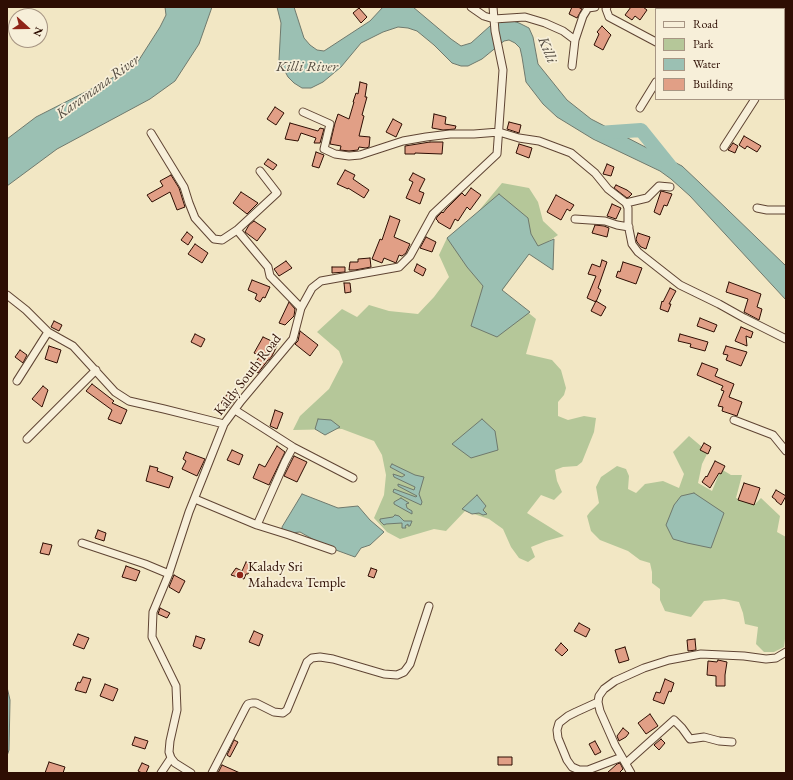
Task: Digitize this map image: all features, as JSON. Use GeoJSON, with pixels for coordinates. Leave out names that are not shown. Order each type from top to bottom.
{"type":"FeatureCollection","features":[{"type":"Feature","properties":{"kind":"street"},"geometry":{"type":"LineString","coordinates":[[471,7],[484,16],[494,19],[525,17],[545,22],[563,31],[575,40]]}},
{"type":"Feature","properties":{"kind":"street","name":"Kaldy South Road"},"geometry":{"type":"LineString","coordinates":[[171,758],[169,752],[170,741],[177,710],[176,686],[152,637],[153,612],[169,574],[195,498],[224,424],[293,339],[301,308],[312,288],[321,281],[399,267],[410,256],[433,214],[497,154],[502,70],[493,7]]}},
{"type":"Feature","properties":{"kind":"street"},"geometry":{"type":"LineString","coordinates":[[572,66],[575,40],[583,16],[588,8],[606,8],[609,17],[655,41]]}},
{"type":"Feature","properties":{"kind":"street"},"geometry":{"type":"LineString","coordinates":[[640,108],[655,84]]}},
{"type":"Feature","properties":{"kind":"street"},"geometry":{"type":"LineString","coordinates":[[724,147],[754,100]]}},
{"type":"Feature","properties":{"kind":"street"},"geometry":{"type":"LineString","coordinates":[[303,112],[330,124],[324,149],[335,154],[349,156],[360,155],[403,141],[426,137],[450,134],[499,132],[519,138],[540,141],[571,153],[595,173],[608,189],[626,203],[628,208],[632,244],[638,252],[680,285],[786,339]]}},
{"type":"Feature","properties":{"kind":"street"},"geometry":{"type":"LineString","coordinates":[[151,133],[184,187],[196,218],[214,239],[222,240],[237,230],[276,193],[260,171]]}},
{"type":"Feature","properties":{"kind":"street"},"geometry":{"type":"LineString","coordinates":[[626,203],[647,198],[659,186],[670,187]]}},
{"type":"Feature","properties":{"kind":"street"},"geometry":{"type":"LineString","coordinates":[[758,208],[767,210],[786,210]]}},
{"type":"Feature","properties":{"kind":"street"},"geometry":{"type":"LineString","coordinates":[[575,220],[605,221],[629,227]]}},
{"type":"Feature","properties":{"kind":"street"},"geometry":{"type":"LineString","coordinates":[[237,230],[268,267],[270,276],[301,308]]}},
{"type":"Feature","properties":{"kind":"street"},"geometry":{"type":"LineString","coordinates":[[7,295],[26,310],[48,332],[73,346],[115,392],[129,401],[164,408],[224,424]]}},
{"type":"Feature","properties":{"kind":"street"},"geometry":{"type":"LineString","coordinates":[[17,381],[48,332]]}},
{"type":"Feature","properties":{"kind":"street"},"geometry":{"type":"LineString","coordinates":[[27,439],[96,370]]}},
{"type":"Feature","properties":{"kind":"street"},"geometry":{"type":"LineString","coordinates":[[235,410],[292,447],[353,478]]}},
{"type":"Feature","properties":{"kind":"street"},"geometry":{"type":"LineString","coordinates":[[734,420],[773,435],[786,451]]}},
{"type":"Feature","properties":{"kind":"street"},"geometry":{"type":"LineString","coordinates":[[257,526],[292,447]]}},
{"type":"Feature","properties":{"kind":"street"},"geometry":{"type":"LineString","coordinates":[[195,498],[257,526],[332,550]]}},
{"type":"Feature","properties":{"kind":"street"},"geometry":{"type":"LineString","coordinates":[[82,544],[146,564],[169,574]]}},
{"type":"Feature","properties":{"kind":"street"},"geometry":{"type":"LineString","coordinates":[[212,773],[248,704],[252,702],[256,703],[274,712],[283,713],[287,710],[307,662],[312,658],[320,657],[333,659],[384,674],[397,675],[404,672],[410,664],[429,606]]}},
{"type":"Feature","properties":{"kind":"street"},"geometry":{"type":"LineString","coordinates":[[631,773],[612,739],[598,702],[599,696],[604,689],[615,681],[644,668],[669,660],[701,654],[744,656],[766,659],[776,658],[786,652]]}},
{"type":"Feature","properties":{"kind":"street"},"geometry":{"type":"LineString","coordinates":[[598,702],[568,716],[559,723],[557,730],[558,738],[566,760],[572,767],[579,770],[588,770],[624,760],[674,720],[690,739],[704,737],[719,741],[732,742]]}},
{"type":"Feature","properties":{"kind":"street"},"geometry":{"type":"LineString","coordinates":[[162,773],[171,758],[175,763],[191,773]]}},
{"type":"Feature","properties":{"kind":"green space"},"geometry":{"type":"Polygon","coordinates":[[[502,183],[529,188],[538,202],[543,221],[558,235],[529,254],[502,291],[536,319],[526,354],[552,360],[561,370],[566,388],[564,395],[558,402],[558,416],[568,420],[584,416],[596,418],[594,432],[582,462],[577,466],[563,467],[555,470],[557,481],[562,492],[554,500],[541,495],[527,513],[564,536],[531,547],[535,557],[528,562],[519,558],[511,547],[503,529],[489,519],[465,511],[446,531],[434,529],[400,539],[387,532],[374,518],[384,495],[386,475],[382,455],[374,441],[342,429],[293,430],[300,416],[329,389],[343,362],[339,351],[317,332],[342,309],[357,317],[369,305],[389,311],[418,314],[434,297],[449,277],[439,255],[447,238],[477,213],[502,183]]]}},
{"type":"Feature","properties":{"kind":"green space"},"geometry":{"type":"Polygon","coordinates":[[[689,436],[708,452],[702,464],[698,483],[712,491],[721,469],[731,475],[742,475],[736,498],[755,504],[761,498],[780,516],[777,532],[786,537],[786,631],[784,647],[774,652],[764,652],[756,644],[758,627],[745,624],[739,602],[724,599],[704,601],[691,617],[665,611],[660,600],[660,589],[652,583],[650,563],[640,560],[628,551],[600,540],[591,531],[587,516],[599,503],[596,487],[601,477],[617,466],[626,469],[629,476],[628,489],[636,493],[645,484],[663,481],[679,488],[684,474],[673,452],[689,436]]]}},
{"type":"Feature","properties":{"kind":"water","name":"Karamana River"},"geometry":{"type":"Polygon","coordinates":[[[165,7],[212,7],[199,44],[175,81],[150,99],[57,149],[7,186],[7,139],[36,117],[107,81],[137,63],[166,15],[165,7]]]}},
{"type":"Feature","properties":{"kind":"water","name":"Killi River"},"geometry":{"type":"Polygon","coordinates":[[[277,7],[294,7],[304,38],[317,50],[324,51],[370,21],[383,7],[413,7],[461,46],[471,43],[490,26],[501,20],[510,20],[529,28],[533,37],[538,64],[567,100],[591,119],[682,166],[786,266],[786,300],[690,196],[671,179],[660,171],[593,139],[557,117],[543,104],[526,82],[520,48],[515,43],[509,40],[504,41],[482,59],[468,66],[461,66],[452,63],[417,31],[398,27],[383,32],[361,43],[341,67],[323,82],[311,88],[302,88],[288,77],[279,60],[281,23],[277,7]]]}},
{"type":"Feature","properties":{"kind":"water"},"geometry":{"type":"Polygon","coordinates":[[[499,194],[528,218],[531,234],[538,246],[554,239],[553,270],[529,254],[502,290],[530,312],[497,337],[471,326],[483,286],[467,267],[447,238],[499,194]]]}},
{"type":"Feature","properties":{"kind":"water"},"geometry":{"type":"Polygon","coordinates":[[[318,419],[331,420],[340,427],[325,435],[315,429],[318,419]]]}},
{"type":"Feature","properties":{"kind":"water"},"geometry":{"type":"Polygon","coordinates":[[[482,419],[495,431],[498,450],[471,458],[452,444],[482,419]]]}},
{"type":"Feature","properties":{"kind":"water"},"geometry":{"type":"Polygon","coordinates":[[[392,464],[415,475],[424,477],[419,494],[422,502],[421,505],[393,492],[394,489],[416,497],[417,496],[398,486],[398,484],[414,490],[415,487],[394,477],[393,474],[402,477],[405,475],[390,467],[392,464]]]}},
{"type":"Feature","properties":{"kind":"water"},"geometry":{"type":"Polygon","coordinates":[[[694,493],[724,513],[711,548],[673,539],[666,525],[674,505],[681,496],[694,493]]]}},
{"type":"Feature","properties":{"kind":"water"},"geometry":{"type":"Polygon","coordinates":[[[302,494],[338,508],[358,506],[370,520],[384,532],[370,545],[361,548],[355,557],[325,546],[300,532],[283,534],[282,527],[302,494]]]}},
{"type":"Feature","properties":{"kind":"water"},"geometry":{"type":"Polygon","coordinates":[[[477,495],[486,506],[483,510],[487,514],[472,514],[462,509],[477,495]]]}},
{"type":"Feature","properties":{"kind":"water"},"geometry":{"type":"Polygon","coordinates":[[[401,498],[409,503],[406,504],[407,508],[412,511],[412,514],[394,504],[394,502],[401,498]]]}},
{"type":"Feature","properties":{"kind":"water"},"geometry":{"type":"Polygon","coordinates":[[[395,515],[399,516],[404,521],[412,521],[410,526],[408,526],[408,524],[405,526],[406,528],[402,528],[402,523],[384,525],[380,521],[380,519],[393,517],[395,515]]]}},
{"type":"Feature","properties":{"kind":"water"},"geometry":{"type":"Polygon","coordinates":[[[7,687],[10,700],[9,750],[7,756],[7,687]]]}},
{"type":"Feature","properties":{"kind":"building"},"geometry":{"type":"Polygon","coordinates":[[[572,7],[582,9],[577,18],[569,14],[572,7]]]}},
{"type":"Feature","properties":{"kind":"building"},"geometry":{"type":"Polygon","coordinates":[[[631,7],[643,7],[647,10],[640,20],[635,16],[632,20],[625,15],[631,7]]]}},
{"type":"Feature","properties":{"kind":"building"},"geometry":{"type":"Polygon","coordinates":[[[359,8],[367,17],[361,23],[353,13],[359,8]]]}},
{"type":"Feature","properties":{"kind":"building"},"geometry":{"type":"Polygon","coordinates":[[[602,26],[611,35],[603,50],[594,45],[599,34],[597,32],[602,26]]]}},
{"type":"Feature","properties":{"kind":"building"},"geometry":{"type":"Polygon","coordinates":[[[360,82],[367,84],[365,97],[367,97],[362,115],[364,116],[359,136],[370,137],[369,147],[359,147],[358,150],[349,151],[340,150],[341,146],[330,144],[335,123],[338,114],[349,119],[356,93],[358,94],[360,82]]]}},
{"type":"Feature","properties":{"kind":"building"},"geometry":{"type":"Polygon","coordinates":[[[275,107],[284,113],[276,125],[267,119],[275,107]]]}},
{"type":"Feature","properties":{"kind":"building"},"geometry":{"type":"Polygon","coordinates":[[[434,114],[446,117],[445,124],[456,126],[455,129],[443,130],[432,128],[434,114]]]}},
{"type":"Feature","properties":{"kind":"building"},"geometry":{"type":"Polygon","coordinates":[[[393,119],[402,124],[396,137],[386,132],[393,119]]]}},
{"type":"Feature","properties":{"kind":"building"},"geometry":{"type":"Polygon","coordinates":[[[509,122],[521,125],[519,133],[507,129],[509,122]]]}},
{"type":"Feature","properties":{"kind":"building"},"geometry":{"type":"Polygon","coordinates":[[[290,123],[318,131],[320,128],[324,129],[320,143],[314,143],[316,138],[301,133],[298,141],[285,139],[290,123]]]}},
{"type":"Feature","properties":{"kind":"building"},"geometry":{"type":"Polygon","coordinates":[[[744,136],[761,146],[757,152],[747,146],[745,149],[739,145],[744,136]]]}},
{"type":"Feature","properties":{"kind":"building"},"geometry":{"type":"Polygon","coordinates":[[[430,142],[443,142],[442,154],[405,154],[405,146],[430,142]]]}},
{"type":"Feature","properties":{"kind":"building"},"geometry":{"type":"Polygon","coordinates":[[[733,143],[738,146],[735,153],[728,150],[733,143]]]}},
{"type":"Feature","properties":{"kind":"building"},"geometry":{"type":"Polygon","coordinates":[[[519,144],[532,148],[529,158],[516,153],[519,144]]]}},
{"type":"Feature","properties":{"kind":"building"},"geometry":{"type":"Polygon","coordinates":[[[316,152],[324,155],[319,168],[312,166],[316,152]]]}},
{"type":"Feature","properties":{"kind":"building"},"geometry":{"type":"Polygon","coordinates":[[[268,159],[277,165],[273,170],[264,164],[268,159]]]}},
{"type":"Feature","properties":{"kind":"building"},"geometry":{"type":"Polygon","coordinates":[[[607,164],[614,167],[611,176],[603,174],[607,164]]]}},
{"type":"Feature","properties":{"kind":"building"},"geometry":{"type":"Polygon","coordinates":[[[345,170],[355,175],[353,179],[369,190],[364,198],[348,188],[337,184],[345,170]]]}},
{"type":"Feature","properties":{"kind":"building"},"geometry":{"type":"Polygon","coordinates":[[[413,173],[425,179],[419,191],[424,193],[420,204],[406,198],[413,182],[409,180],[413,173]]]}},
{"type":"Feature","properties":{"kind":"building"},"geometry":{"type":"Polygon","coordinates":[[[171,175],[179,188],[185,207],[177,210],[170,192],[152,202],[147,195],[163,186],[160,181],[171,175]]]}},
{"type":"Feature","properties":{"kind":"building"},"geometry":{"type":"Polygon","coordinates":[[[616,185],[632,194],[627,198],[614,188],[616,185]]]}},
{"type":"Feature","properties":{"kind":"building"},"geometry":{"type":"Polygon","coordinates":[[[471,188],[481,195],[470,210],[467,207],[458,221],[455,219],[450,229],[438,222],[436,219],[437,217],[442,212],[443,213],[462,193],[465,196],[471,188]]]}},
{"type":"Feature","properties":{"kind":"building"},"geometry":{"type":"Polygon","coordinates":[[[661,191],[672,194],[667,206],[664,205],[660,215],[654,212],[661,191]]]}},
{"type":"Feature","properties":{"kind":"building"},"geometry":{"type":"Polygon","coordinates":[[[241,192],[258,203],[247,214],[233,203],[241,192]]]}},
{"type":"Feature","properties":{"kind":"building"},"geometry":{"type":"Polygon","coordinates":[[[556,195],[574,205],[570,211],[567,209],[561,220],[547,212],[556,195]]]}},
{"type":"Feature","properties":{"kind":"building"},"geometry":{"type":"Polygon","coordinates":[[[612,204],[621,208],[616,219],[607,216],[612,204]]]}},
{"type":"Feature","properties":{"kind":"building"},"geometry":{"type":"Polygon","coordinates":[[[390,216],[400,220],[394,237],[410,244],[406,253],[402,256],[399,255],[396,263],[384,258],[382,263],[372,259],[380,239],[382,240],[390,216]]]}},
{"type":"Feature","properties":{"kind":"building"},"geometry":{"type":"Polygon","coordinates":[[[254,221],[266,229],[257,241],[245,232],[249,225],[254,221]]]}},
{"type":"Feature","properties":{"kind":"building"},"geometry":{"type":"Polygon","coordinates":[[[595,225],[609,228],[607,237],[592,233],[595,225]]]}},
{"type":"Feature","properties":{"kind":"building"},"geometry":{"type":"Polygon","coordinates":[[[187,232],[193,237],[188,245],[181,240],[187,232]]]}},
{"type":"Feature","properties":{"kind":"building"},"geometry":{"type":"Polygon","coordinates":[[[638,233],[650,237],[646,249],[641,247],[637,242],[636,239],[638,233]]]}},
{"type":"Feature","properties":{"kind":"building"},"geometry":{"type":"Polygon","coordinates":[[[426,237],[436,242],[432,252],[420,248],[426,237]]]}},
{"type":"Feature","properties":{"kind":"building"},"geometry":{"type":"Polygon","coordinates":[[[195,244],[208,253],[202,263],[188,254],[195,244]]]}},
{"type":"Feature","properties":{"kind":"building"},"geometry":{"type":"Polygon","coordinates":[[[370,258],[371,267],[349,270],[350,262],[358,262],[358,259],[370,258]]]}},
{"type":"Feature","properties":{"kind":"building"},"geometry":{"type":"Polygon","coordinates":[[[602,260],[607,262],[598,288],[601,290],[596,302],[587,298],[596,276],[588,274],[592,264],[600,267],[602,260]]]}},
{"type":"Feature","properties":{"kind":"building"},"geometry":{"type":"Polygon","coordinates":[[[286,261],[292,268],[279,276],[274,269],[286,261]]]}},
{"type":"Feature","properties":{"kind":"building"},"geometry":{"type":"Polygon","coordinates":[[[623,262],[642,268],[636,284],[616,277],[618,271],[620,272],[623,262]]]}},
{"type":"Feature","properties":{"kind":"building"},"geometry":{"type":"Polygon","coordinates":[[[417,264],[426,269],[423,276],[414,271],[417,264]]]}},
{"type":"Feature","properties":{"kind":"building"},"geometry":{"type":"Polygon","coordinates":[[[332,267],[345,267],[345,272],[332,273],[332,267]]]}},
{"type":"Feature","properties":{"kind":"building"},"geometry":{"type":"Polygon","coordinates":[[[252,280],[270,287],[265,298],[263,297],[260,302],[255,299],[257,294],[248,290],[252,280]]]}},
{"type":"Feature","properties":{"kind":"building"},"geometry":{"type":"Polygon","coordinates":[[[729,282],[761,294],[757,307],[762,309],[759,320],[744,312],[748,299],[726,292],[729,282]]]}},
{"type":"Feature","properties":{"kind":"building"},"geometry":{"type":"Polygon","coordinates":[[[344,283],[350,283],[351,292],[345,293],[344,283]]]}},
{"type":"Feature","properties":{"kind":"building"},"geometry":{"type":"Polygon","coordinates":[[[670,288],[676,291],[669,304],[671,304],[668,312],[660,309],[662,301],[663,302],[670,288]]]}},
{"type":"Feature","properties":{"kind":"building"},"geometry":{"type":"Polygon","coordinates":[[[596,301],[606,307],[601,316],[591,311],[596,301]]]}},
{"type":"Feature","properties":{"kind":"building"},"geometry":{"type":"Polygon","coordinates":[[[289,302],[295,309],[294,316],[285,325],[279,323],[289,302]]]}},
{"type":"Feature","properties":{"kind":"building"},"geometry":{"type":"Polygon","coordinates":[[[700,318],[717,325],[714,332],[697,326],[700,318]]]}},
{"type":"Feature","properties":{"kind":"building"},"geometry":{"type":"Polygon","coordinates":[[[54,321],[62,325],[59,331],[51,327],[54,321]]]}},
{"type":"Feature","properties":{"kind":"building"},"geometry":{"type":"Polygon","coordinates":[[[741,327],[753,332],[751,338],[746,336],[747,346],[735,341],[741,327]]]}},
{"type":"Feature","properties":{"kind":"building"},"geometry":{"type":"Polygon","coordinates":[[[300,331],[318,345],[310,356],[295,344],[298,341],[300,331]]]}},
{"type":"Feature","properties":{"kind":"building"},"geometry":{"type":"Polygon","coordinates":[[[195,334],[205,339],[201,347],[191,342],[195,334]]]}},
{"type":"Feature","properties":{"kind":"building"},"geometry":{"type":"Polygon","coordinates":[[[680,334],[708,342],[705,351],[690,347],[691,344],[678,341],[680,334]]]}},
{"type":"Feature","properties":{"kind":"building"},"geometry":{"type":"Polygon","coordinates":[[[263,337],[278,344],[272,356],[258,373],[251,368],[260,356],[254,353],[263,337]]]}},
{"type":"Feature","properties":{"kind":"building"},"geometry":{"type":"Polygon","coordinates":[[[49,346],[61,350],[57,363],[45,359],[49,346]]]}},
{"type":"Feature","properties":{"kind":"building"},"geometry":{"type":"Polygon","coordinates":[[[726,346],[747,352],[741,366],[726,360],[728,355],[723,354],[726,346]]]}},
{"type":"Feature","properties":{"kind":"building"},"geometry":{"type":"Polygon","coordinates":[[[20,350],[27,355],[23,363],[15,357],[20,350]]]}},
{"type":"Feature","properties":{"kind":"building"},"geometry":{"type":"Polygon","coordinates":[[[702,363],[718,369],[715,376],[734,384],[729,397],[742,402],[737,416],[722,411],[723,407],[718,406],[724,391],[721,390],[723,386],[697,375],[702,363]]]}},
{"type":"Feature","properties":{"kind":"building"},"geometry":{"type":"Polygon","coordinates":[[[92,384],[114,401],[112,403],[127,410],[121,424],[108,419],[112,410],[86,391],[92,384]]]}},
{"type":"Feature","properties":{"kind":"building"},"geometry":{"type":"Polygon","coordinates":[[[43,386],[48,390],[42,407],[32,399],[43,386]]]}},
{"type":"Feature","properties":{"kind":"building"},"geometry":{"type":"Polygon","coordinates":[[[228,393],[236,398],[229,408],[221,403],[228,393]]]}},
{"type":"Feature","properties":{"kind":"building"},"geometry":{"type":"Polygon","coordinates":[[[275,410],[283,413],[277,429],[270,426],[275,410]]]}},
{"type":"Feature","properties":{"kind":"building"},"geometry":{"type":"Polygon","coordinates":[[[704,443],[711,447],[708,454],[700,450],[704,443]]]}},
{"type":"Feature","properties":{"kind":"building"},"geometry":{"type":"Polygon","coordinates":[[[277,446],[285,452],[269,485],[253,478],[259,464],[265,467],[277,446]]]}},
{"type":"Feature","properties":{"kind":"building"},"geometry":{"type":"Polygon","coordinates":[[[232,450],[243,455],[239,465],[227,460],[232,450]]]}},
{"type":"Feature","properties":{"kind":"building"},"geometry":{"type":"Polygon","coordinates":[[[186,452],[205,459],[197,476],[182,469],[186,461],[183,459],[186,452]]]}},
{"type":"Feature","properties":{"kind":"building"},"geometry":{"type":"Polygon","coordinates":[[[294,456],[307,462],[297,482],[284,476],[294,456]]]}},
{"type":"Feature","properties":{"kind":"building"},"geometry":{"type":"Polygon","coordinates":[[[715,461],[725,466],[721,474],[719,473],[710,488],[702,482],[706,476],[707,477],[715,461]]]}},
{"type":"Feature","properties":{"kind":"building"},"geometry":{"type":"Polygon","coordinates":[[[150,466],[158,468],[157,471],[173,477],[169,488],[146,481],[150,466]]]}},
{"type":"Feature","properties":{"kind":"building"},"geometry":{"type":"Polygon","coordinates":[[[744,483],[760,488],[754,505],[738,500],[744,483]]]}},
{"type":"Feature","properties":{"kind":"building"},"geometry":{"type":"Polygon","coordinates":[[[776,490],[786,496],[781,505],[772,497],[776,490]]]}},
{"type":"Feature","properties":{"kind":"building"},"geometry":{"type":"Polygon","coordinates":[[[98,530],[106,533],[104,541],[95,538],[98,530]]]}},
{"type":"Feature","properties":{"kind":"building"},"geometry":{"type":"Polygon","coordinates":[[[43,543],[52,545],[49,555],[40,553],[43,543]]]}},
{"type":"Feature","properties":{"kind":"building"},"geometry":{"type":"Polygon","coordinates":[[[246,562],[252,564],[244,579],[231,575],[236,568],[242,571],[246,562]]]}},
{"type":"Feature","properties":{"kind":"building"},"geometry":{"type":"Polygon","coordinates":[[[126,566],[140,571],[136,581],[122,577],[126,566]]]}},
{"type":"Feature","properties":{"kind":"building"},"geometry":{"type":"Polygon","coordinates":[[[371,568],[377,570],[374,578],[368,576],[371,568]]]}},
{"type":"Feature","properties":{"kind":"building"},"geometry":{"type":"Polygon","coordinates":[[[174,575],[185,581],[179,593],[169,587],[174,575]]]}},
{"type":"Feature","properties":{"kind":"building"},"geometry":{"type":"Polygon","coordinates":[[[160,608],[170,613],[167,618],[158,614],[160,608]]]}},
{"type":"Feature","properties":{"kind":"building"},"geometry":{"type":"Polygon","coordinates":[[[579,623],[590,629],[586,637],[574,631],[579,623]]]}},
{"type":"Feature","properties":{"kind":"building"},"geometry":{"type":"Polygon","coordinates":[[[254,631],[263,635],[259,646],[249,642],[254,631]]]}},
{"type":"Feature","properties":{"kind":"building"},"geometry":{"type":"Polygon","coordinates":[[[78,634],[89,638],[84,649],[73,645],[78,634]]]}},
{"type":"Feature","properties":{"kind":"building"},"geometry":{"type":"Polygon","coordinates":[[[196,636],[205,639],[201,649],[193,646],[196,636]]]}},
{"type":"Feature","properties":{"kind":"building"},"geometry":{"type":"Polygon","coordinates":[[[695,639],[696,650],[688,651],[687,640],[695,639]]]}},
{"type":"Feature","properties":{"kind":"building"},"geometry":{"type":"Polygon","coordinates":[[[561,643],[568,650],[562,656],[555,650],[561,643]]]}},
{"type":"Feature","properties":{"kind":"building"},"geometry":{"type":"Polygon","coordinates":[[[625,647],[629,660],[619,663],[615,650],[625,647]]]}},
{"type":"Feature","properties":{"kind":"building"},"geometry":{"type":"Polygon","coordinates":[[[718,660],[727,662],[725,686],[716,686],[716,676],[707,675],[708,661],[717,662],[718,660]]]}},
{"type":"Feature","properties":{"kind":"building"},"geometry":{"type":"Polygon","coordinates":[[[83,677],[91,679],[86,693],[75,690],[78,682],[80,683],[83,677]]]}},
{"type":"Feature","properties":{"kind":"building"},"geometry":{"type":"Polygon","coordinates":[[[665,679],[674,683],[664,704],[653,700],[656,692],[660,693],[665,679]]]}},
{"type":"Feature","properties":{"kind":"building"},"geometry":{"type":"Polygon","coordinates":[[[105,684],[118,689],[113,701],[100,696],[105,684]]]}},
{"type":"Feature","properties":{"kind":"building"},"geometry":{"type":"Polygon","coordinates":[[[650,714],[658,726],[646,734],[638,723],[650,714]]]}},
{"type":"Feature","properties":{"kind":"building"},"geometry":{"type":"Polygon","coordinates":[[[623,728],[629,733],[626,737],[619,741],[617,736],[623,728]]]}},
{"type":"Feature","properties":{"kind":"building"},"geometry":{"type":"Polygon","coordinates":[[[135,737],[148,741],[145,749],[132,745],[135,737]]]}},
{"type":"Feature","properties":{"kind":"building"},"geometry":{"type":"Polygon","coordinates":[[[661,739],[665,743],[659,750],[654,745],[661,739]]]}},
{"type":"Feature","properties":{"kind":"building"},"geometry":{"type":"Polygon","coordinates":[[[234,740],[238,742],[230,757],[227,755],[234,740]]]}},
{"type":"Feature","properties":{"kind":"building"},"geometry":{"type":"Polygon","coordinates":[[[595,741],[601,752],[595,755],[589,744],[595,741]]]}},
{"type":"Feature","properties":{"kind":"building"},"geometry":{"type":"Polygon","coordinates":[[[498,757],[512,757],[512,765],[498,765],[498,757]]]}},
{"type":"Feature","properties":{"kind":"building"},"geometry":{"type":"Polygon","coordinates":[[[49,762],[65,767],[63,773],[45,773],[49,762]]]}},
{"type":"Feature","properties":{"kind":"building"},"geometry":{"type":"Polygon","coordinates":[[[142,763],[149,766],[146,773],[138,771],[142,763]]]}},
{"type":"Feature","properties":{"kind":"building"},"geometry":{"type":"Polygon","coordinates":[[[620,763],[623,769],[619,773],[607,773],[617,764],[620,763]]]}},
{"type":"Feature","properties":{"kind":"building"},"geometry":{"type":"Polygon","coordinates":[[[222,765],[240,773],[218,773],[222,765]]]}},
{"type":"Feature","properties":{"kind":"waterway","name":"Killi"},"geometry":{"type":"LineString","coordinates":[[597,132],[641,130],[674,171]]}},
{"type":"Feature","properties":{"kind":"place","name":"Kalady Sri Mahadeva Temple"},"geometry":{"type":"Point","coordinates":[240,575]}}]}
